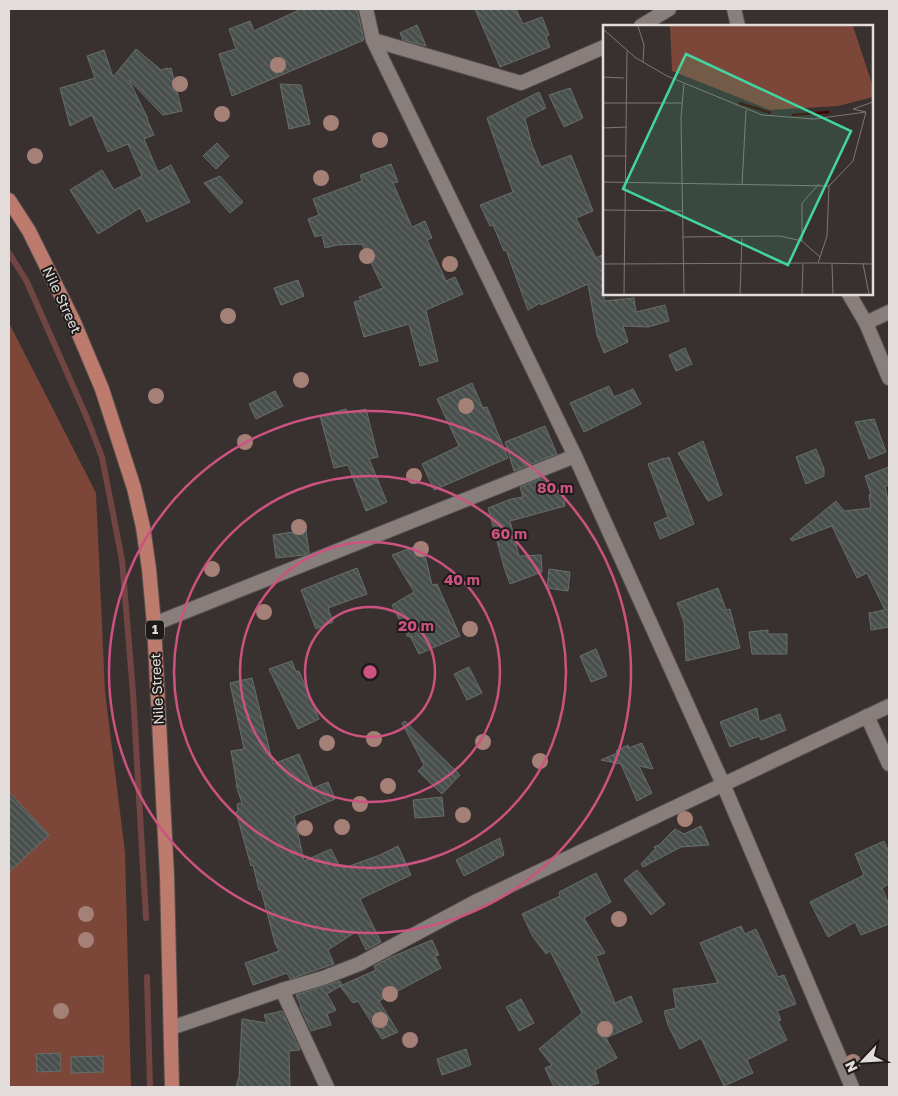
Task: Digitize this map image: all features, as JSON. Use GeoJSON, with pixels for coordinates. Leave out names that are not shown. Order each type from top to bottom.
{"type":"FeatureCollection","features":[{"type":"Feature","properties":{"kind":"main road","name":"Nile Street"},"geometry":{"type":"LineString","coordinates":[[9,200],[29,230],[73,320],[102,389],[134,488],[143,527],[154,624],[167,876],[172,1087]]}},
{"type":"Feature","properties":{"kind":"street"},"geometry":{"type":"LineString","coordinates":[[366,9],[373,40],[575,456],[723,784],[852,1087]]}},
{"type":"Feature","properties":{"kind":"street"},"geometry":{"type":"LineString","coordinates":[[643,25],[669,9]]}},
{"type":"Feature","properties":{"kind":"street"},"geometry":{"type":"LineString","coordinates":[[734,9],[738,25]]}},
{"type":"Feature","properties":{"kind":"street"},"geometry":{"type":"LineString","coordinates":[[373,40],[521,83],[603,47]]}},
{"type":"Feature","properties":{"kind":"street"},"geometry":{"type":"LineString","coordinates":[[850,295],[866,323],[889,378]]}},
{"type":"Feature","properties":{"kind":"street"},"geometry":{"type":"LineString","coordinates":[[866,323],[889,312]]}},
{"type":"Feature","properties":{"kind":"street"},"geometry":{"type":"LineString","coordinates":[[154,624],[575,456]]}},
{"type":"Feature","properties":{"kind":"street"},"geometry":{"type":"LineString","coordinates":[[171,1028],[323,978],[359,964],[477,901],[889,706]]}},
{"type":"Feature","properties":{"kind":"street"},"geometry":{"type":"LineString","coordinates":[[867,716],[889,764]]}},
{"type":"Feature","properties":{"kind":"street"},"geometry":{"type":"LineString","coordinates":[[282,990],[327,1087]]}},
{"type":"Feature","properties":{"kind":"shaded area"},"geometry":{"type":"Polygon","coordinates":[[[9,323],[96,493],[105,692],[125,852],[131,1087],[9,1087],[9,323]]]}},
{"type":"Feature","properties":{"kind":"building"},"geometry":{"type":"Polygon","coordinates":[[[301,9],[357,9],[364,40],[232,96],[219,54],[236,49],[229,29],[250,21],[254,31],[301,9]]]}},
{"type":"Feature","properties":{"kind":"building"},"geometry":{"type":"Polygon","coordinates":[[[475,9],[516,9],[523,24],[542,17],[549,35],[546,37],[550,47],[500,67],[475,9]]]}},
{"type":"Feature","properties":{"kind":"building"},"geometry":{"type":"Polygon","coordinates":[[[417,25],[426,46],[403,40],[400,33],[417,25]]]}},
{"type":"Feature","properties":{"kind":"building"},"geometry":{"type":"Polygon","coordinates":[[[136,49],[161,70],[171,68],[182,111],[163,115],[129,80],[154,135],[144,139],[158,172],[171,165],[190,202],[147,222],[140,208],[98,234],[70,190],[102,170],[114,190],[142,176],[128,144],[108,152],[92,115],[70,126],[60,88],[95,78],[87,56],[104,50],[113,77],[136,49]]]}},
{"type":"Feature","properties":{"kind":"building"},"geometry":{"type":"Polygon","coordinates":[[[280,84],[301,85],[310,124],[289,129],[280,84]]]}},
{"type":"Feature","properties":{"kind":"building"},"geometry":{"type":"Polygon","coordinates":[[[570,88],[583,118],[564,127],[549,95],[570,88]]]}},
{"type":"Feature","properties":{"kind":"building"},"geometry":{"type":"Polygon","coordinates":[[[539,92],[546,108],[525,118],[531,142],[541,167],[571,155],[593,211],[576,218],[596,258],[603,254],[604,301],[634,298],[636,312],[665,305],[669,321],[648,327],[623,326],[628,342],[604,353],[597,335],[588,284],[541,305],[540,303],[528,310],[506,250],[504,251],[493,225],[490,226],[480,205],[513,192],[487,118],[539,92]]]}},
{"type":"Feature","properties":{"kind":"building"},"geometry":{"type":"Polygon","coordinates":[[[217,143],[229,156],[216,169],[203,156],[217,143]]]}},
{"type":"Feature","properties":{"kind":"building"},"geometry":{"type":"Polygon","coordinates":[[[391,164],[398,182],[393,183],[412,227],[425,221],[432,238],[427,240],[446,281],[455,277],[463,294],[426,310],[438,361],[420,366],[409,324],[364,337],[354,302],[361,300],[359,297],[383,288],[362,244],[337,245],[325,248],[322,235],[315,237],[308,219],[319,215],[313,199],[362,181],[360,175],[391,164]]]}},
{"type":"Feature","properties":{"kind":"building"},"geometry":{"type":"Polygon","coordinates":[[[220,176],[243,202],[230,213],[204,183],[220,176]]]}},
{"type":"Feature","properties":{"kind":"building"},"geometry":{"type":"Polygon","coordinates":[[[298,280],[304,296],[281,305],[274,288],[298,280]]]}},
{"type":"Feature","properties":{"kind":"building"},"geometry":{"type":"Polygon","coordinates":[[[685,348],[692,364],[676,371],[669,355],[685,348]]]}},
{"type":"Feature","properties":{"kind":"building"},"geometry":{"type":"Polygon","coordinates":[[[472,383],[483,408],[487,407],[508,458],[434,490],[422,464],[459,446],[437,399],[472,383]]]}},
{"type":"Feature","properties":{"kind":"building"},"geometry":{"type":"Polygon","coordinates":[[[609,386],[614,397],[633,389],[641,404],[584,432],[570,403],[609,386]]]}},
{"type":"Feature","properties":{"kind":"building"},"geometry":{"type":"Polygon","coordinates":[[[275,391],[283,406],[256,419],[249,404],[275,391]]]}},
{"type":"Feature","properties":{"kind":"building"},"geometry":{"type":"Polygon","coordinates":[[[346,409],[347,413],[366,409],[378,457],[369,459],[387,502],[366,511],[348,465],[334,468],[320,416],[346,409]]]}},
{"type":"Feature","properties":{"kind":"building"},"geometry":{"type":"Polygon","coordinates":[[[874,419],[886,452],[869,459],[855,422],[874,419]]]}},
{"type":"Feature","properties":{"kind":"building"},"geometry":{"type":"Polygon","coordinates":[[[545,426],[557,454],[514,471],[505,442],[545,426]]]}},
{"type":"Feature","properties":{"kind":"building"},"geometry":{"type":"Polygon","coordinates":[[[703,441],[722,495],[708,501],[678,453],[703,441]]]}},
{"type":"Feature","properties":{"kind":"building"},"geometry":{"type":"Polygon","coordinates":[[[816,449],[824,469],[824,476],[806,484],[796,457],[816,449]]]}},
{"type":"Feature","properties":{"kind":"building"},"geometry":{"type":"Polygon","coordinates":[[[669,457],[694,524],[660,539],[654,523],[668,517],[648,464],[669,457]]]}},
{"type":"Feature","properties":{"kind":"building"},"geometry":{"type":"Polygon","coordinates":[[[889,467],[889,485],[885,486],[889,506],[889,627],[871,630],[869,613],[885,610],[867,573],[857,578],[832,526],[792,541],[790,539],[836,501],[844,511],[871,508],[869,495],[871,494],[865,476],[889,467]]]}},
{"type":"Feature","properties":{"kind":"building"},"geometry":{"type":"Polygon","coordinates":[[[545,477],[549,493],[563,490],[565,506],[510,521],[519,556],[541,555],[542,572],[510,584],[488,508],[511,499],[523,497],[520,487],[545,477]]]}},
{"type":"Feature","properties":{"kind":"building"},"geometry":{"type":"Polygon","coordinates":[[[306,530],[309,553],[276,558],[273,535],[306,530]]]}},
{"type":"Feature","properties":{"kind":"building"},"geometry":{"type":"Polygon","coordinates":[[[419,545],[425,555],[432,585],[437,584],[460,636],[419,654],[392,605],[414,592],[392,555],[419,545]]]}},
{"type":"Feature","properties":{"kind":"building"},"geometry":{"type":"Polygon","coordinates":[[[357,568],[367,594],[328,608],[333,622],[316,629],[301,590],[357,568]]]}},
{"type":"Feature","properties":{"kind":"building"},"geometry":{"type":"Polygon","coordinates":[[[549,569],[570,572],[568,591],[547,588],[549,569]]]}},
{"type":"Feature","properties":{"kind":"building"},"geometry":{"type":"Polygon","coordinates":[[[718,588],[726,610],[730,609],[740,648],[686,661],[684,622],[677,603],[718,588]]]}},
{"type":"Feature","properties":{"kind":"building"},"geometry":{"type":"Polygon","coordinates":[[[768,630],[768,634],[787,634],[787,654],[752,654],[749,632],[768,630]]]}},
{"type":"Feature","properties":{"kind":"building"},"geometry":{"type":"Polygon","coordinates":[[[596,649],[607,676],[591,682],[580,656],[596,649]]]}},
{"type":"Feature","properties":{"kind":"building"},"geometry":{"type":"Polygon","coordinates":[[[292,661],[295,670],[299,671],[319,719],[298,729],[269,669],[292,661]]]}},
{"type":"Feature","properties":{"kind":"building"},"geometry":{"type":"Polygon","coordinates":[[[469,667],[482,693],[467,700],[454,674],[469,667]]]}},
{"type":"Feature","properties":{"kind":"building"},"geometry":{"type":"Polygon","coordinates":[[[252,678],[273,764],[299,754],[313,788],[328,782],[335,799],[294,816],[304,861],[331,849],[340,867],[344,866],[344,868],[380,855],[398,846],[411,875],[360,899],[381,942],[366,950],[357,931],[328,950],[334,964],[290,979],[287,973],[253,985],[245,963],[279,951],[275,943],[253,865],[251,866],[236,812],[238,811],[237,804],[242,803],[236,785],[231,751],[244,749],[230,683],[252,678]]]}},
{"type":"Feature","properties":{"kind":"building"},"geometry":{"type":"Polygon","coordinates":[[[757,708],[759,722],[780,714],[786,730],[761,740],[759,736],[730,747],[720,722],[757,708]]]}},
{"type":"Feature","properties":{"kind":"building"},"geometry":{"type":"Polygon","coordinates":[[[405,721],[460,775],[442,794],[418,771],[424,765],[402,723],[405,721]]]}},
{"type":"Feature","properties":{"kind":"building"},"geometry":{"type":"Polygon","coordinates":[[[642,743],[653,769],[639,766],[652,793],[637,801],[621,764],[601,760],[617,753],[616,751],[628,745],[629,748],[642,743]]]}},
{"type":"Feature","properties":{"kind":"building"},"geometry":{"type":"Polygon","coordinates":[[[9,792],[49,835],[9,872],[9,792]]]}},
{"type":"Feature","properties":{"kind":"building"},"geometry":{"type":"Polygon","coordinates":[[[442,797],[444,816],[415,818],[413,800],[442,797]]]}},
{"type":"Feature","properties":{"kind":"building"},"geometry":{"type":"Polygon","coordinates":[[[701,826],[709,845],[681,847],[643,867],[641,864],[656,848],[654,847],[659,845],[675,829],[684,834],[701,826]]]}},
{"type":"Feature","properties":{"kind":"building"},"geometry":{"type":"Polygon","coordinates":[[[500,838],[504,855],[464,876],[456,860],[500,838]]]}},
{"type":"Feature","properties":{"kind":"building"},"geometry":{"type":"Polygon","coordinates":[[[884,841],[889,852],[889,884],[882,888],[889,905],[889,924],[861,935],[855,922],[828,937],[810,902],[864,875],[855,854],[884,841]]]}},
{"type":"Feature","properties":{"kind":"building"},"geometry":{"type":"Polygon","coordinates":[[[637,870],[665,904],[651,915],[624,880],[637,870]]]}},
{"type":"Feature","properties":{"kind":"building"},"geometry":{"type":"Polygon","coordinates":[[[596,873],[611,902],[584,918],[605,953],[596,956],[615,1003],[631,996],[642,1022],[606,1038],[617,1058],[595,1070],[599,1083],[585,1087],[554,1087],[545,1068],[552,1065],[539,1049],[582,1013],[550,951],[546,954],[533,937],[522,914],[560,896],[559,892],[596,873]]]}},
{"type":"Feature","properties":{"kind":"building"},"geometry":{"type":"Polygon","coordinates":[[[741,926],[745,934],[756,929],[778,977],[784,975],[796,1004],[777,1011],[781,1020],[778,1021],[787,1040],[747,1060],[753,1073],[724,1086],[701,1038],[680,1049],[668,1025],[664,1011],[676,1008],[673,989],[718,983],[700,943],[741,926]]]}},
{"type":"Feature","properties":{"kind":"building"},"geometry":{"type":"Polygon","coordinates":[[[432,940],[439,955],[435,956],[441,968],[379,1001],[398,1032],[382,1039],[358,1001],[353,1003],[340,986],[376,970],[374,966],[389,958],[432,940]]]}},
{"type":"Feature","properties":{"kind":"building"},"geometry":{"type":"Polygon","coordinates":[[[340,981],[342,985],[327,994],[336,1010],[327,1014],[331,1025],[311,1031],[296,995],[340,981]]]}},
{"type":"Feature","properties":{"kind":"building"},"geometry":{"type":"Polygon","coordinates":[[[521,999],[534,1023],[519,1031],[506,1007],[521,999]]]}},
{"type":"Feature","properties":{"kind":"building"},"geometry":{"type":"Polygon","coordinates":[[[282,1011],[300,1050],[289,1051],[290,1087],[236,1087],[239,1077],[242,1019],[267,1023],[264,1015],[282,1011]]]}},
{"type":"Feature","properties":{"kind":"building"},"geometry":{"type":"Polygon","coordinates":[[[466,1049],[471,1065],[442,1075],[437,1059],[466,1049]]]}},
{"type":"Feature","properties":{"kind":"building"},"geometry":{"type":"Polygon","coordinates":[[[60,1053],[61,1071],[37,1072],[36,1054],[60,1053]]]}},
{"type":"Feature","properties":{"kind":"building"},"geometry":{"type":"Polygon","coordinates":[[[103,1056],[103,1072],[71,1073],[71,1057],[103,1056]]]}},
{"type":"Feature","properties":{"kind":"waterway"},"geometry":{"type":"LineString","coordinates":[[9,253],[27,282],[87,418],[102,457],[122,560],[133,693],[146,918]]}},
{"type":"Feature","properties":{"kind":"waterway"},"geometry":{"type":"LineString","coordinates":[[147,977],[150,1087]]}}]}
